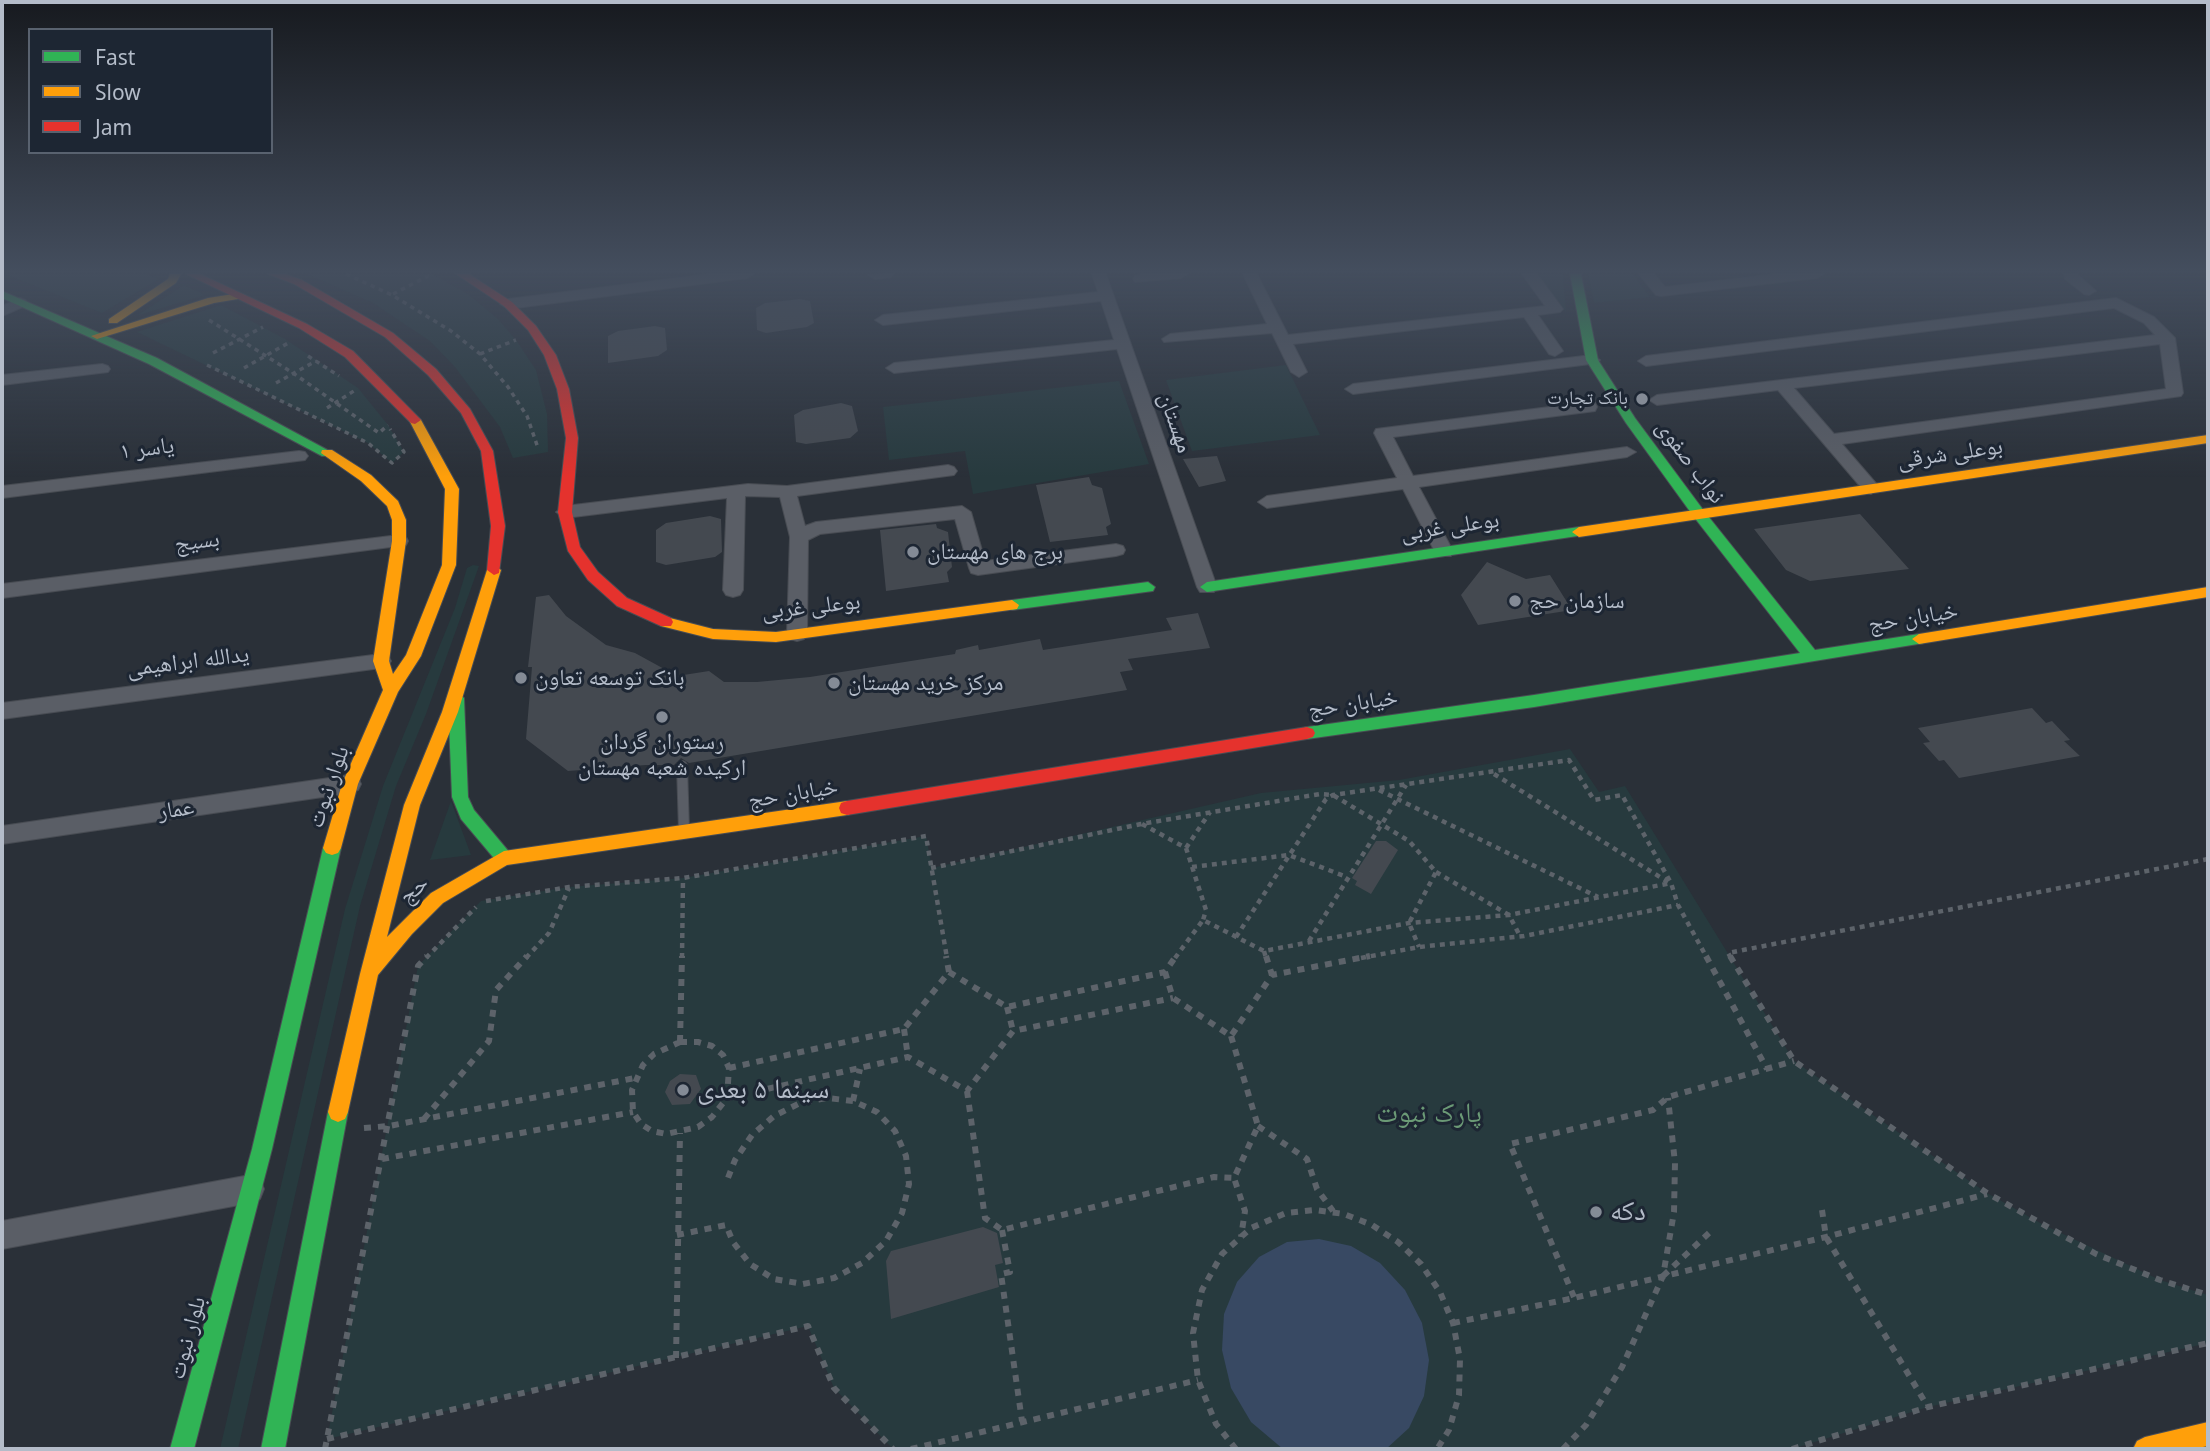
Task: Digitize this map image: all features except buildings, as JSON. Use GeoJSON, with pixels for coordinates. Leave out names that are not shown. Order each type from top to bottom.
{"type":"FeatureCollection","features":[{"type":"Feature","properties":{"kind":"main road"},"geometry":{"type":"LineString","coordinates":[[109,342],[346,463],[393,504],[399,520],[399,541],[381,661],[391,690]]}},
{"type":"Feature","properties":{"kind":"main road","name":"بلوار نبوت"},"geometry":{"type":"LineString","coordinates":[[182,1449],[262,1149],[321,885],[350,784],[391,690],[413,656],[449,565],[452,489],[420,425],[349,354],[329,342]]}},
{"type":"Feature","properties":{"kind":"main road"},"geometry":{"type":"LineString","coordinates":[[273,1449],[341,1097],[369,974],[412,805],[457,691],[497,562],[498,526],[487,451],[466,412],[432,372],[397,342]]}},
{"type":"Feature","properties":{"kind":"main road","name":"بوعلی غربی"},"geometry":{"type":"LineString","coordinates":[[541,342],[550,355],[563,389],[572,438],[565,512],[573,548],[593,576],[622,602],[668,623],[713,634],[776,637],[1149,587]]}},
{"type":"Feature","properties":{"kind":"main road","name":"نواب صفوی"},"geometry":{"type":"LineString","coordinates":[[1588,342],[1592,360],[1630,420],[1699,514],[1811,656]]}},
{"type":"Feature","properties":{"kind":"main road","name":"بوعلی شرقی"},"geometry":{"type":"LineString","coordinates":[[1699,514],[2208,439]]}},
{"type":"Feature","properties":{"kind":"main road","name":"بوعلی غربی"},"geometry":{"type":"LineString","coordinates":[[1207,587],[1699,514]]}},
{"type":"Feature","properties":{"kind":"main road"},"geometry":{"type":"LineString","coordinates":[[449,565],[491,536],[498,526]]}},
{"type":"Feature","properties":{"kind":"main road"},"geometry":{"type":"LineString","coordinates":[[450,535],[455,542],[490,554],[497,562]]}},
{"type":"Feature","properties":{"kind":"main road","name":"خیابان حج"},"geometry":{"type":"LineString","coordinates":[[504,858],[936,795],[1260,740],[1534,701],[2208,593]]}},
{"type":"Feature","properties":{"kind":"main road"},"geometry":{"type":"LineString","coordinates":[[457,691],[460,797],[467,814],[504,858]]}},
{"type":"Feature","properties":{"kind":"main road","name":"حج"},"geometry":{"type":"LineString","coordinates":[[369,974],[406,928],[437,898],[504,858]]}},
{"type":"Feature","properties":{"kind":"main road"},"geometry":{"type":"LineString","coordinates":[[2145,1449],[2208,1434]]}},
{"type":"Feature","properties":{"kind":"street"},"geometry":{"type":"LineString","coordinates":[[1284,342],[1299,372]]}},
{"type":"Feature","properties":{"kind":"street"},"geometry":{"type":"LineString","coordinates":[[1549,342],[1555,351]]}},
{"type":"Feature","properties":{"kind":"street"},"geometry":{"type":"LineString","coordinates":[[1646,361],[1802,342]]}},
{"type":"Feature","properties":{"kind":"street"},"geometry":{"type":"LineString","coordinates":[[1657,400],[2136,342]]}},
{"type":"Feature","properties":{"kind":"street"},"geometry":{"type":"LineString","coordinates":[[1829,440],[2175,393],[2167,342]]}},
{"type":"Feature","properties":{"kind":"street"},"geometry":{"type":"LineString","coordinates":[[894,368],[1123,344]]}},
{"type":"Feature","properties":{"kind":"street","name":"مهستان"},"geometry":{"type":"LineString","coordinates":[[1123,344],[1207,587]]}},
{"type":"Feature","properties":{"kind":"street"},"geometry":{"type":"LineString","coordinates":[[1353,389],[1592,360]]}},
{"type":"Feature","properties":{"kind":"street"},"geometry":{"type":"LineString","coordinates":[[2,380],[102,369]]}},
{"type":"Feature","properties":{"kind":"street"},"geometry":{"type":"LineString","coordinates":[[1782,385],[1871,488]]}},
{"type":"Feature","properties":{"kind":"street"},"geometry":{"type":"LineString","coordinates":[[1444,551],[1382,433],[1589,407]]}},
{"type":"Feature","properties":{"kind":"street"},"geometry":{"type":"LineString","coordinates":[[1267,502],[1627,452]]}},
{"type":"Feature","properties":{"kind":"street","name":"یاسر ۱"},"geometry":{"type":"LineString","coordinates":[[2,492],[299,456]]}},
{"type":"Feature","properties":{"kind":"street"},"geometry":{"type":"LineString","coordinates":[[565,512],[736,492],[787,492],[948,471]]}},
{"type":"Feature","properties":{"kind":"street"},"geometry":{"type":"LineString","coordinates":[[733,590],[736,492]]}},
{"type":"Feature","properties":{"kind":"street"},"geometry":{"type":"LineString","coordinates":[[787,492],[799,537],[797,634]]}},
{"type":"Feature","properties":{"kind":"street"},"geometry":{"type":"LineString","coordinates":[[799,537],[816,528],[962,512],[978,568],[1116,550]]}},
{"type":"Feature","properties":{"kind":"street","name":"بسیج"},"geometry":{"type":"LineString","coordinates":[[2,591],[399,541]]}},
{"type":"Feature","properties":{"kind":"street","name":"یدالله ابراهیمی"},"geometry":{"type":"LineString","coordinates":[[2,711],[381,661]]}},
{"type":"Feature","properties":{"kind":"street","name":"عمار"},"geometry":{"type":"LineString","coordinates":[[2,835],[350,784]]}},
{"type":"Feature","properties":{"kind":"street"},"geometry":{"type":"LineString","coordinates":[[2,1235],[250,1189]]}},
{"type":"Feature","properties":{"kind":"lane"},"geometry":{"type":"LineString","coordinates":[[682,766],[684,833]]}},
{"type":"Feature","properties":{"kind":"path"},"geometry":{"type":"LineString","coordinates":[[213,353],[234,342]]}},
{"type":"Feature","properties":{"kind":"path"},"geometry":{"type":"LineString","coordinates":[[244,342],[379,433],[388,425]]}},
{"type":"Feature","properties":{"kind":"path"},"geometry":{"type":"LineString","coordinates":[[244,368],[290,342],[299,349]]}},
{"type":"Feature","properties":{"kind":"path"},"geometry":{"type":"LineString","coordinates":[[465,342],[480,354],[508,387],[527,416],[538,448]]}},
{"type":"Feature","properties":{"kind":"path"},"geometry":{"type":"LineString","coordinates":[[480,354],[512,342]]}},
{"type":"Feature","properties":{"kind":"path"},"geometry":{"type":"LineString","coordinates":[[307,355],[347,380]]}},
{"type":"Feature","properties":{"kind":"path"},"geometry":{"type":"LineString","coordinates":[[197,360],[368,443],[392,463],[404,452],[380,416]]}},
{"type":"Feature","properties":{"kind":"path"},"geometry":{"type":"LineString","coordinates":[[276,383],[316,361]]}},
{"type":"Feature","properties":{"kind":"path"},"geometry":{"type":"LineString","coordinates":[[327,408],[358,388],[365,398]]}},
{"type":"Feature","properties":{"kind":"path"},"geometry":{"type":"LineString","coordinates":[[932,868],[1210,812],[1320,794],[1379,790],[1493,774],[1569,760],[1594,800],[1622,795],[1671,883],[1678,905],[1767,1069]]}},
{"type":"Feature","properties":{"kind":"path"},"geometry":{"type":"LineString","coordinates":[[1493,774],[1671,883]]}},
{"type":"Feature","properties":{"kind":"path"},"geometry":{"type":"LineString","coordinates":[[1309,942],[1406,785]]}},
{"type":"Feature","properties":{"kind":"path"},"geometry":{"type":"LineString","coordinates":[[1379,790],[1598,897]]}},
{"type":"Feature","properties":{"kind":"path"},"geometry":{"type":"LineString","coordinates":[[1333,795],[1409,841],[1436,872],[1509,915],[1520,936]]}},
{"type":"Feature","properties":{"kind":"path"},"geometry":{"type":"LineString","coordinates":[[1236,937],[1326,799],[1333,795]]}},
{"type":"Feature","properties":{"kind":"path"},"geometry":{"type":"LineString","coordinates":[[1186,848],[1210,812]]}},
{"type":"Feature","properties":{"kind":"path"},"geometry":{"type":"LineString","coordinates":[[949,972],[1007,1007],[1165,972],[1203,920],[1206,910],[1186,848],[1141,824]]}},
{"type":"Feature","properties":{"kind":"path"},"geometry":{"type":"LineString","coordinates":[[326,1449],[418,965],[481,901],[569,887],[683,878],[926,836],[949,972],[904,1029],[729,1068]]}},
{"type":"Feature","properties":{"kind":"path"},"geometry":{"type":"LineString","coordinates":[[1192,867],[1289,855],[1347,877]]}},
{"type":"Feature","properties":{"kind":"path"},"geometry":{"type":"LineString","coordinates":[[2208,859],[1728,953],[1794,1061],[1987,1193],[2096,1254],[2160,1280],[2208,1295]]}},
{"type":"Feature","properties":{"kind":"path"},"geometry":{"type":"LineString","coordinates":[[1409,923],[1436,872]]}},
{"type":"Feature","properties":{"kind":"path"},"geometry":{"type":"LineString","coordinates":[[680,1042],[683,878]]}},
{"type":"Feature","properties":{"kind":"path"},"geometry":{"type":"LineString","coordinates":[[1203,920],[1264,951],[1409,923],[1509,915],[1671,883]]}},
{"type":"Feature","properties":{"kind":"path"},"geometry":{"type":"LineString","coordinates":[[424,1119],[489,1041],[496,990],[549,933],[569,887]]}},
{"type":"Feature","properties":{"kind":"path"},"geometry":{"type":"LineString","coordinates":[[1231,1036],[1272,975],[1419,947],[1520,936],[1678,905]]}},
{"type":"Feature","properties":{"kind":"path"},"geometry":{"type":"LineString","coordinates":[[1409,923],[1419,947]]}},
{"type":"Feature","properties":{"kind":"path"},"geometry":{"type":"LineString","coordinates":[[1264,951],[1272,975]]}},
{"type":"Feature","properties":{"kind":"path"},"geometry":{"type":"LineString","coordinates":[[1165,972],[1173,998],[1231,1036],[1258,1126],[1307,1159],[1317,1189],[1333,1211]]}},
{"type":"Feature","properties":{"kind":"path"},"geometry":{"type":"LineString","coordinates":[[1022,1421],[1000,1274],[1010,1272],[1002,1230],[985,1218],[967,1091],[1013,1031],[1173,998]]}},
{"type":"Feature","properties":{"kind":"path"},"geometry":{"type":"LineString","coordinates":[[1007,1007],[1013,1031]]}},
{"type":"Feature","properties":{"kind":"path"},"geometry":{"type":"LineString","coordinates":[[904,1029],[908,1057]]}},
{"type":"Feature","properties":{"kind":"path"},"geometry":{"type":"LineString","coordinates":[[680,1042],[698,1042],[712,1046],[723,1055],[729,1068],[727,1098],[712,1117],[698,1127],[667,1135],[652,1131],[641,1124],[633,1112],[632,1090],[635,1078],[654,1054],[680,1042]]}},
{"type":"Feature","properties":{"kind":"path"},"geometry":{"type":"LineString","coordinates":[[727,1098],[908,1057],[967,1091]]}},
{"type":"Feature","properties":{"kind":"path"},"geometry":{"type":"LineString","coordinates":[[1574,1298],[1510,1144],[1653,1110],[1668,1097],[1794,1061]]}},
{"type":"Feature","properties":{"kind":"path"},"geometry":{"type":"LineString","coordinates":[[853,1101],[860,1069]]}},
{"type":"Feature","properties":{"kind":"path"},"geometry":{"type":"LineString","coordinates":[[363,1128],[389,1126],[635,1078]]}},
{"type":"Feature","properties":{"kind":"path"},"geometry":{"type":"LineString","coordinates":[[1563,1449],[1586,1424],[1622,1367],[1663,1276],[1674,1200],[1675,1163],[1668,1097]]}},
{"type":"Feature","properties":{"kind":"path"},"geometry":{"type":"LineString","coordinates":[[677,1235],[726,1225],[733,1242],[750,1264],[774,1279],[803,1284],[834,1278],[862,1263],[886,1241],[902,1213],[909,1184],[906,1156],[895,1131],[877,1112],[853,1101],[827,1098],[800,1103],[774,1116],[752,1135],[735,1160],[726,1183]]}},
{"type":"Feature","properties":{"kind":"path"},"geometry":{"type":"LineString","coordinates":[[382,1159],[633,1112]]}},
{"type":"Feature","properties":{"kind":"path"},"geometry":{"type":"LineString","coordinates":[[1241,1237],[1245,1211],[1234,1178],[1258,1126]]}},
{"type":"Feature","properties":{"kind":"path"},"geometry":{"type":"LineString","coordinates":[[676,1357],[680,1133]]}},
{"type":"Feature","properties":{"kind":"path"},"geometry":{"type":"LineString","coordinates":[[1002,1230],[1214,1177],[1234,1178]]}},
{"type":"Feature","properties":{"kind":"path"},"geometry":{"type":"LineString","coordinates":[[1453,1323],[1574,1298],[1826,1237],[1987,1193]]}},
{"type":"Feature","properties":{"kind":"path"},"geometry":{"type":"LineString","coordinates":[[1822,1210],[1826,1237],[1928,1407]]}},
{"type":"Feature","properties":{"kind":"path"},"geometry":{"type":"LineString","coordinates":[[1236,1449],[1216,1424],[1198,1380],[1193,1333],[1202,1290],[1222,1254],[1251,1228],[1286,1213],[1333,1211],[1372,1225],[1398,1242],[1440,1292],[1453,1323],[1460,1359],[1459,1395],[1449,1430],[1437,1449]]}},
{"type":"Feature","properties":{"kind":"path"},"geometry":{"type":"LineString","coordinates":[[1663,1276],[1710,1232]]}},
{"type":"Feature","properties":{"kind":"path"},"geometry":{"type":"LineString","coordinates":[[327,1439],[808,1326],[834,1388],[893,1449]]}},
{"type":"Feature","properties":{"kind":"path"},"geometry":{"type":"LineString","coordinates":[[1793,1449],[1928,1407],[2208,1343]]}},
{"type":"Feature","properties":{"kind":"path"},"geometry":{"type":"LineString","coordinates":[[911,1449],[1198,1380]]}},
{"type":"Feature","properties":{"kind":"green space"},"geometry":{"type":"Polygon","coordinates":[[[157,342],[289,342],[358,388],[388,425],[404,452],[392,463],[368,443],[157,342]]]}},
{"type":"Feature","properties":{"kind":"green space"},"geometry":{"type":"Polygon","coordinates":[[[431,342],[517,342],[536,370],[547,414],[548,452],[513,458],[500,427],[455,367],[431,342]]]}},
{"type":"Feature","properties":{"kind":"green space"},"geometry":{"type":"Polygon","coordinates":[[[1286,365],[1320,435],[1192,451],[1166,380],[1286,365]]]}},
{"type":"Feature","properties":{"kind":"green space"},"geometry":{"type":"Polygon","coordinates":[[[1119,381],[1149,464],[973,494],[965,451],[889,460],[883,407],[1119,381]]]}},
{"type":"Feature","properties":{"kind":"green space"},"geometry":{"type":"Polygon","coordinates":[[[479,566],[426,714],[396,786],[360,906],[238,1449],[220,1449],[345,909],[383,786],[455,608],[467,568],[479,566]]]}},
{"type":"Feature","properties":{"kind":"green space","name":"پارک نبوت"},"geometry":{"type":"Polygon","coordinates":[[[1570,749],[1599,792],[1625,786],[1794,1061],[1987,1193],[2042,1224],[2160,1280],[2208,1295],[2208,1343],[1928,1407],[1792,1449],[893,1449],[834,1388],[808,1326],[327,1439],[418,966],[481,901],[569,887],[683,878],[926,836],[932,868],[1261,793],[1399,780],[1570,749]]]}},
{"type":"Feature","properties":{"kind":"green space"},"geometry":{"type":"Polygon","coordinates":[[[451,801],[471,855],[430,860],[451,801]]]}},
{"type":"Feature","properties":{"kind":"water"},"geometry":{"type":"Polygon","coordinates":[[[1319,1239],[1351,1246],[1380,1263],[1405,1290],[1422,1323],[1429,1360],[1424,1396],[1409,1428],[1386,1449],[1283,1449],[1251,1422],[1231,1388],[1222,1350],[1224,1314],[1237,1282],[1259,1257],[1287,1242],[1319,1239]]]}},
{"type":"Feature","properties":{"kind":"traffic: fast"},"geometry":{"type":"LineString","coordinates":[[110,342],[153,361],[327,453]]}},
{"type":"Feature","properties":{"kind":"traffic: fast"},"geometry":{"type":"LineString","coordinates":[[1588,342],[1592,360],[1630,420],[1699,514],[1811,656]]}},
{"type":"Feature","properties":{"kind":"traffic: fast"},"geometry":{"type":"LineString","coordinates":[[1207,587],[1579,532]]}},
{"type":"Feature","properties":{"kind":"traffic: fast"},"geometry":{"type":"LineString","coordinates":[[1012,605],[1148,587]]}},
{"type":"Feature","properties":{"kind":"traffic: fast"},"geometry":{"type":"LineString","coordinates":[[1307,733],[1534,701],[1919,639]]}},
{"type":"Feature","properties":{"kind":"traffic: fast"},"geometry":{"type":"LineString","coordinates":[[456,698],[460,797],[467,814],[504,858]]}},
{"type":"Feature","properties":{"kind":"traffic: fast"},"geometry":{"type":"LineString","coordinates":[[182,1449],[262,1149],[332,848]]}},
{"type":"Feature","properties":{"kind":"traffic: fast"},"geometry":{"type":"LineString","coordinates":[[273,1449],[338,1112]]}},
{"type":"Feature","properties":{"kind":"traffic: slow"},"geometry":{"type":"LineString","coordinates":[[332,848],[350,784],[391,690],[413,656],[449,565],[452,489],[415,420]]}},
{"type":"Feature","properties":{"kind":"traffic: slow"},"geometry":{"type":"LineString","coordinates":[[1579,532],[2208,439]]}},
{"type":"Feature","properties":{"kind":"traffic: slow"},"geometry":{"type":"LineString","coordinates":[[327,453],[366,478],[393,504],[399,520],[399,541],[381,661],[391,690]]}},
{"type":"Feature","properties":{"kind":"traffic: slow"},"geometry":{"type":"LineString","coordinates":[[338,1112],[369,974],[412,805],[450,712],[494,570]]}},
{"type":"Feature","properties":{"kind":"traffic: slow"},"geometry":{"type":"LineString","coordinates":[[1919,639],[2208,592]]}},
{"type":"Feature","properties":{"kind":"traffic: slow"},"geometry":{"type":"LineString","coordinates":[[666,622],[713,634],[776,637],[1012,605]]}},
{"type":"Feature","properties":{"kind":"traffic: slow"},"geometry":{"type":"LineString","coordinates":[[372,969],[406,928],[437,898],[504,858],[847,808]]}},
{"type":"Feature","properties":{"kind":"traffic: slow"},"geometry":{"type":"LineString","coordinates":[[2145,1449],[2208,1434]]}},
{"type":"Feature","properties":{"kind":"traffic: jam"},"geometry":{"type":"LineString","coordinates":[[329,342],[349,354],[415,420]]}},
{"type":"Feature","properties":{"kind":"traffic: jam"},"geometry":{"type":"LineString","coordinates":[[397,342],[432,372],[466,412],[487,451],[498,526],[494,570]]}},
{"type":"Feature","properties":{"kind":"traffic: jam"},"geometry":{"type":"LineString","coordinates":[[541,342],[550,355],[563,389],[572,438],[565,512],[573,548],[593,576],[622,602],[666,622]]}},
{"type":"Feature","properties":{"kind":"traffic: jam"},"geometry":{"type":"LineString","coordinates":[[847,808],[1307,733]]}},
{"type":"Feature","properties":{"kind":"place","name":"بانک تجارت"},"geometry":{"type":"Point","coordinates":[1642,399]}},
{"type":"Feature","properties":{"kind":"place","name":"برج های مهستان"},"geometry":{"type":"Point","coordinates":[913,552]}},
{"type":"Feature","properties":{"kind":"place","name":"سازمان حج"},"geometry":{"type":"Point","coordinates":[1515,601]}},
{"type":"Feature","properties":{"kind":"place","name":"بانک توسعه تعاون"},"geometry":{"type":"Point","coordinates":[521,678]}},
{"type":"Feature","properties":{"kind":"place","name":"مرکز خرید مهستان"},"geometry":{"type":"Point","coordinates":[834,683]}},
{"type":"Feature","properties":{"kind":"place","name":"رستوران گردان ارکیده شعبه مهستان"},"geometry":{"type":"Point","coordinates":[662,717]}},
{"type":"Feature","properties":{"kind":"place","name":"سینما ۵ بعدی"},"geometry":{"type":"Point","coordinates":[683,1090]}},
{"type":"Feature","properties":{"kind":"place","name":"دکه"},"geometry":{"type":"Point","coordinates":[1596,1212]}}]}
